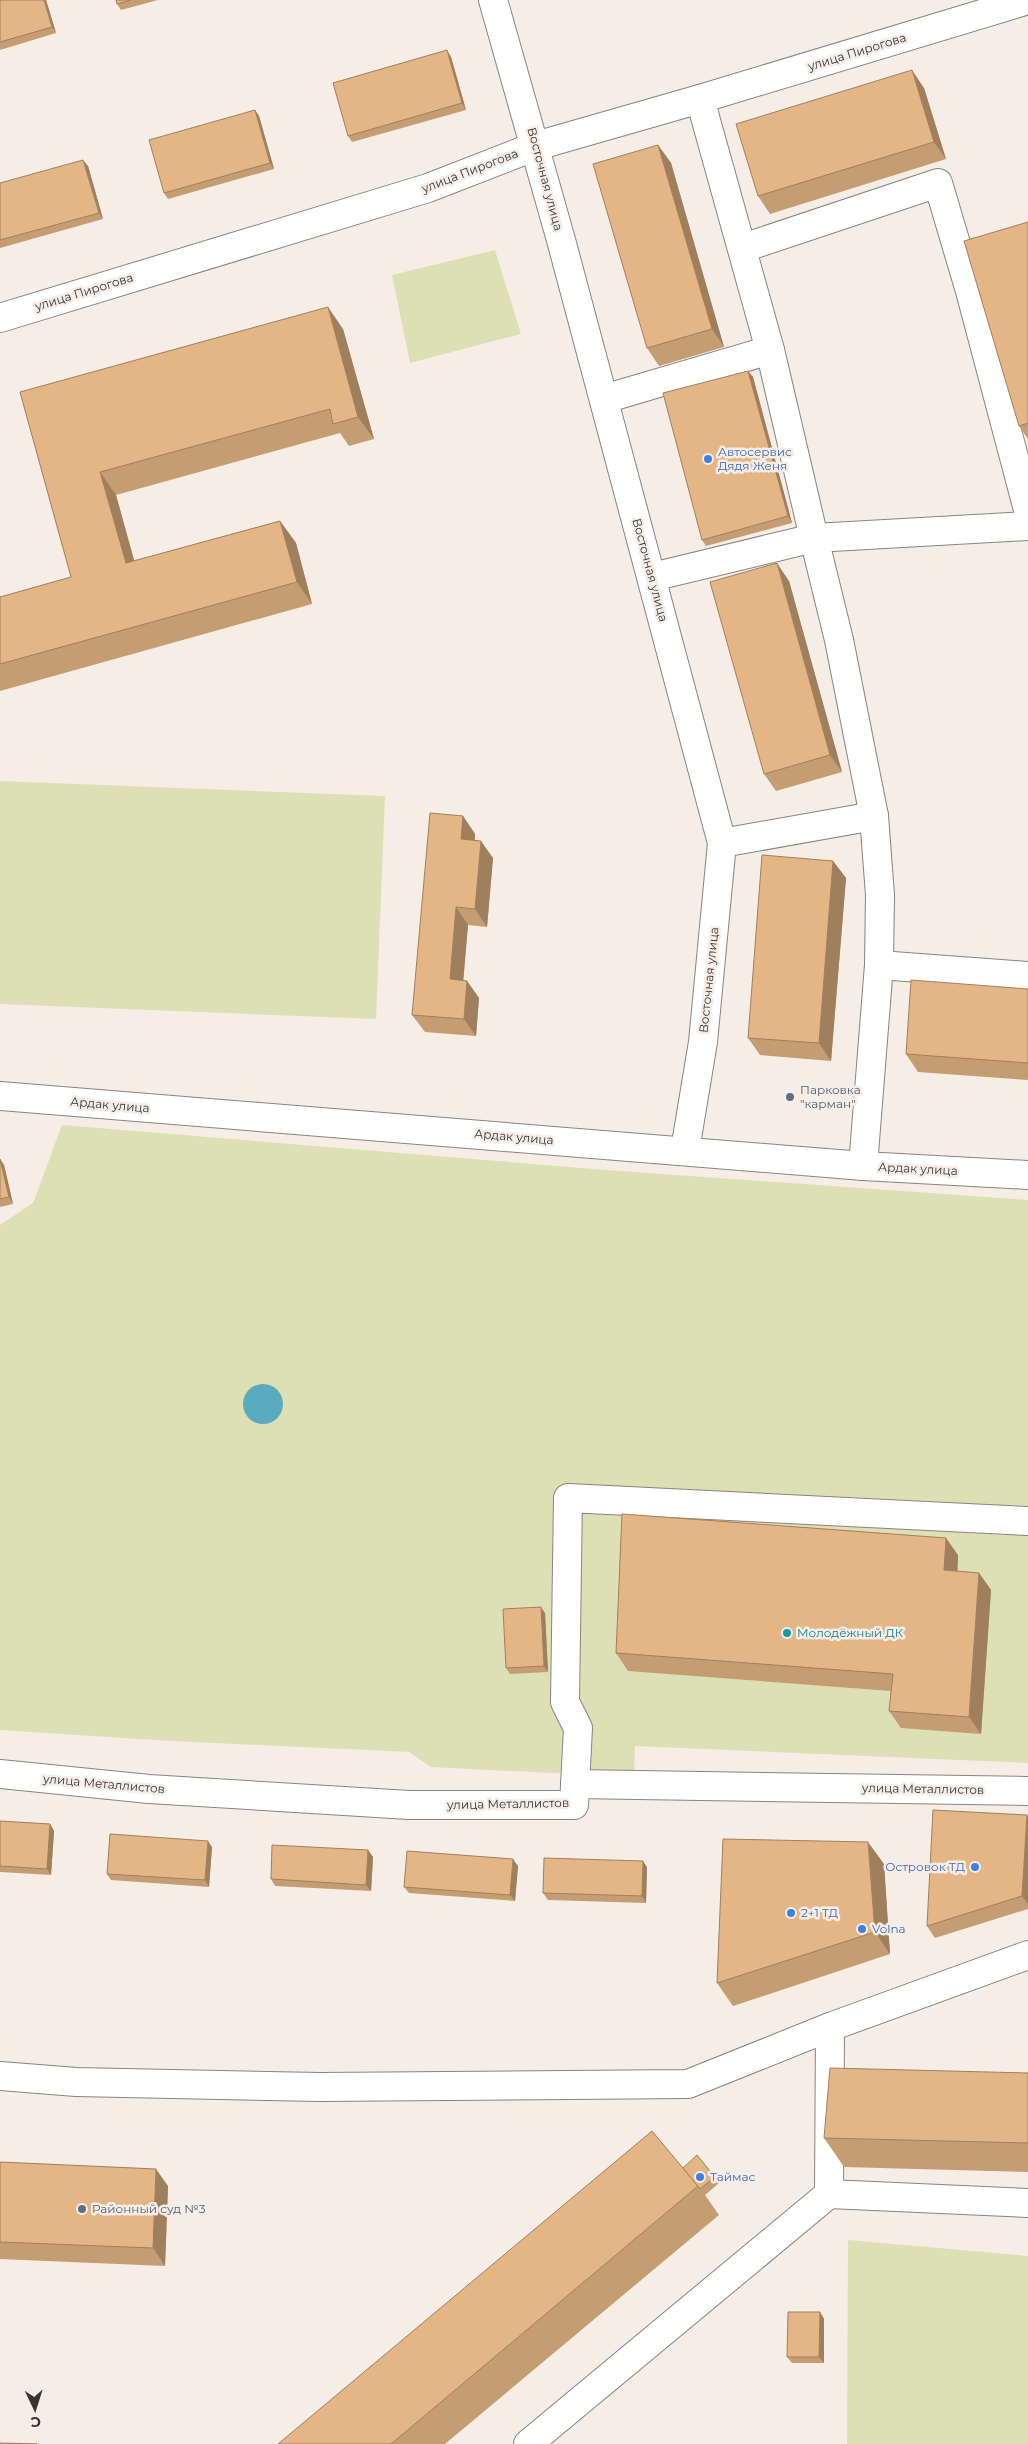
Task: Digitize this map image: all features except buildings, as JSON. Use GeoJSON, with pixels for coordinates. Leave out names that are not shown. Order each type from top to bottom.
{"type":"FeatureCollection","features":[{"type":"Feature","properties":{"kind":"street","name":"Восточная улица"},"geometry":{"type":"LineString","coordinates":[[494,0],[536,146],[722,843],[703,1042],[685,1150]]}},
{"type":"Feature","properties":{"kind":"street","name":"улица Пирогова"},"geometry":{"type":"LineString","coordinates":[[0,318],[428,188],[536,146],[700,99],[1028,0]]}},
{"type":"Feature","properties":{"kind":"street"},"geometry":{"type":"LineString","coordinates":[[700,99],[770,350],[838,640],[874,816],[880,895],[879,965],[863,1166]]}},
{"type":"Feature","properties":{"kind":"street"},"geometry":{"type":"LineString","coordinates":[[743,248],[938,183],[970,291],[1028,510]]}},
{"type":"Feature","properties":{"kind":"street"},"geometry":{"type":"LineString","coordinates":[[604,399],[770,350]]}},
{"type":"Feature","properties":{"kind":"street"},"geometry":{"type":"LineString","coordinates":[[652,577],[814,538],[1028,526]]}},
{"type":"Feature","properties":{"kind":"street"},"geometry":{"type":"LineString","coordinates":[[722,843],[874,816]]}},
{"type":"Feature","properties":{"kind":"street"},"geometry":{"type":"LineString","coordinates":[[879,965],[1028,976]]}},
{"type":"Feature","properties":{"kind":"street","name":"Ардак улица"},"geometry":{"type":"LineString","coordinates":[[0,1096],[685,1150],[863,1166],[1028,1176]]}},
{"type":"Feature","properties":{"kind":"street"},"geometry":{"type":"LineString","coordinates":[[575,1784],[578,1728],[565,1702],[568,1498],[1028,1521]]}},
{"type":"Feature","properties":{"kind":"street","name":"улица Металлистов"},"geometry":{"type":"LineString","coordinates":[[0,1774],[149,1789],[409,1805],[574,1805],[575,1784],[1028,1791]]}},
{"type":"Feature","properties":{"kind":"street"},"geometry":{"type":"LineString","coordinates":[[0,2076],[76,2082],[320,2087],[688,2084],[830,2027],[1028,1955]]}},
{"type":"Feature","properties":{"kind":"street"},"geometry":{"type":"LineString","coordinates":[[829,2194],[830,2027]]}},
{"type":"Feature","properties":{"kind":"street"},"geometry":{"type":"LineString","coordinates":[[528,2444],[829,2194],[1028,2203]]}},
{"type":"Feature","properties":{"kind":"green space"},"geometry":{"type":"Polygon","coordinates":[[[495,250],[521,334],[410,363],[392,275],[495,250]]]}},
{"type":"Feature","properties":{"kind":"green space"},"geometry":{"type":"Polygon","coordinates":[[[0,781],[385,796],[376,1019],[0,1004],[0,781]]]}},
{"type":"Feature","properties":{"kind":"green space"},"geometry":{"type":"Polygon","coordinates":[[[62,1125],[593,1169],[1028,1200],[1028,1763],[635,1746],[634,1777],[431,1767],[409,1752],[171,1741],[0,1730],[0,1225],[33,1203],[62,1125]]]}},
{"type":"Feature","properties":{"kind":"green space"},"geometry":{"type":"Polygon","coordinates":[[[848,2240],[1028,2256],[1028,2444],[847,2444],[848,2240]]]}},
{"type":"Feature","properties":{"kind":"water"},"geometry":{"type":"Polygon","coordinates":[[[267,1384],[274,1387],[280,1393],[283,1404],[282,1412],[274,1421],[267,1424],[259,1424],[252,1421],[244,1412],[243,1400],[246,1393],[255,1385],[267,1384]]]}},
{"type":"Feature","properties":{"kind":"place","name":"Автосервис Дядя Женя"},"geometry":{"type":"Point","coordinates":[708,459]}},
{"type":"Feature","properties":{"kind":"place","name":"Парковка \"карман\""},"geometry":{"type":"Point","coordinates":[790,1097]}},
{"type":"Feature","properties":{"kind":"place","name":"Молодёжный ДК"},"geometry":{"type":"Point","coordinates":[787,1633]}},
{"type":"Feature","properties":{"kind":"place","name":"Островок ТД"},"geometry":{"type":"Point","coordinates":[975,1867]}},
{"type":"Feature","properties":{"kind":"place","name":"2+1 ТД"},"geometry":{"type":"Point","coordinates":[791,1913]}},
{"type":"Feature","properties":{"kind":"place","name":"Volna"},"geometry":{"type":"Point","coordinates":[862,1929]}},
{"type":"Feature","properties":{"kind":"place","name":"Таймас"},"geometry":{"type":"Point","coordinates":[700,2177]}},
{"type":"Feature","properties":{"kind":"place","name":"Районный суд №3"},"geometry":{"type":"Point","coordinates":[82,2209]}}]}
